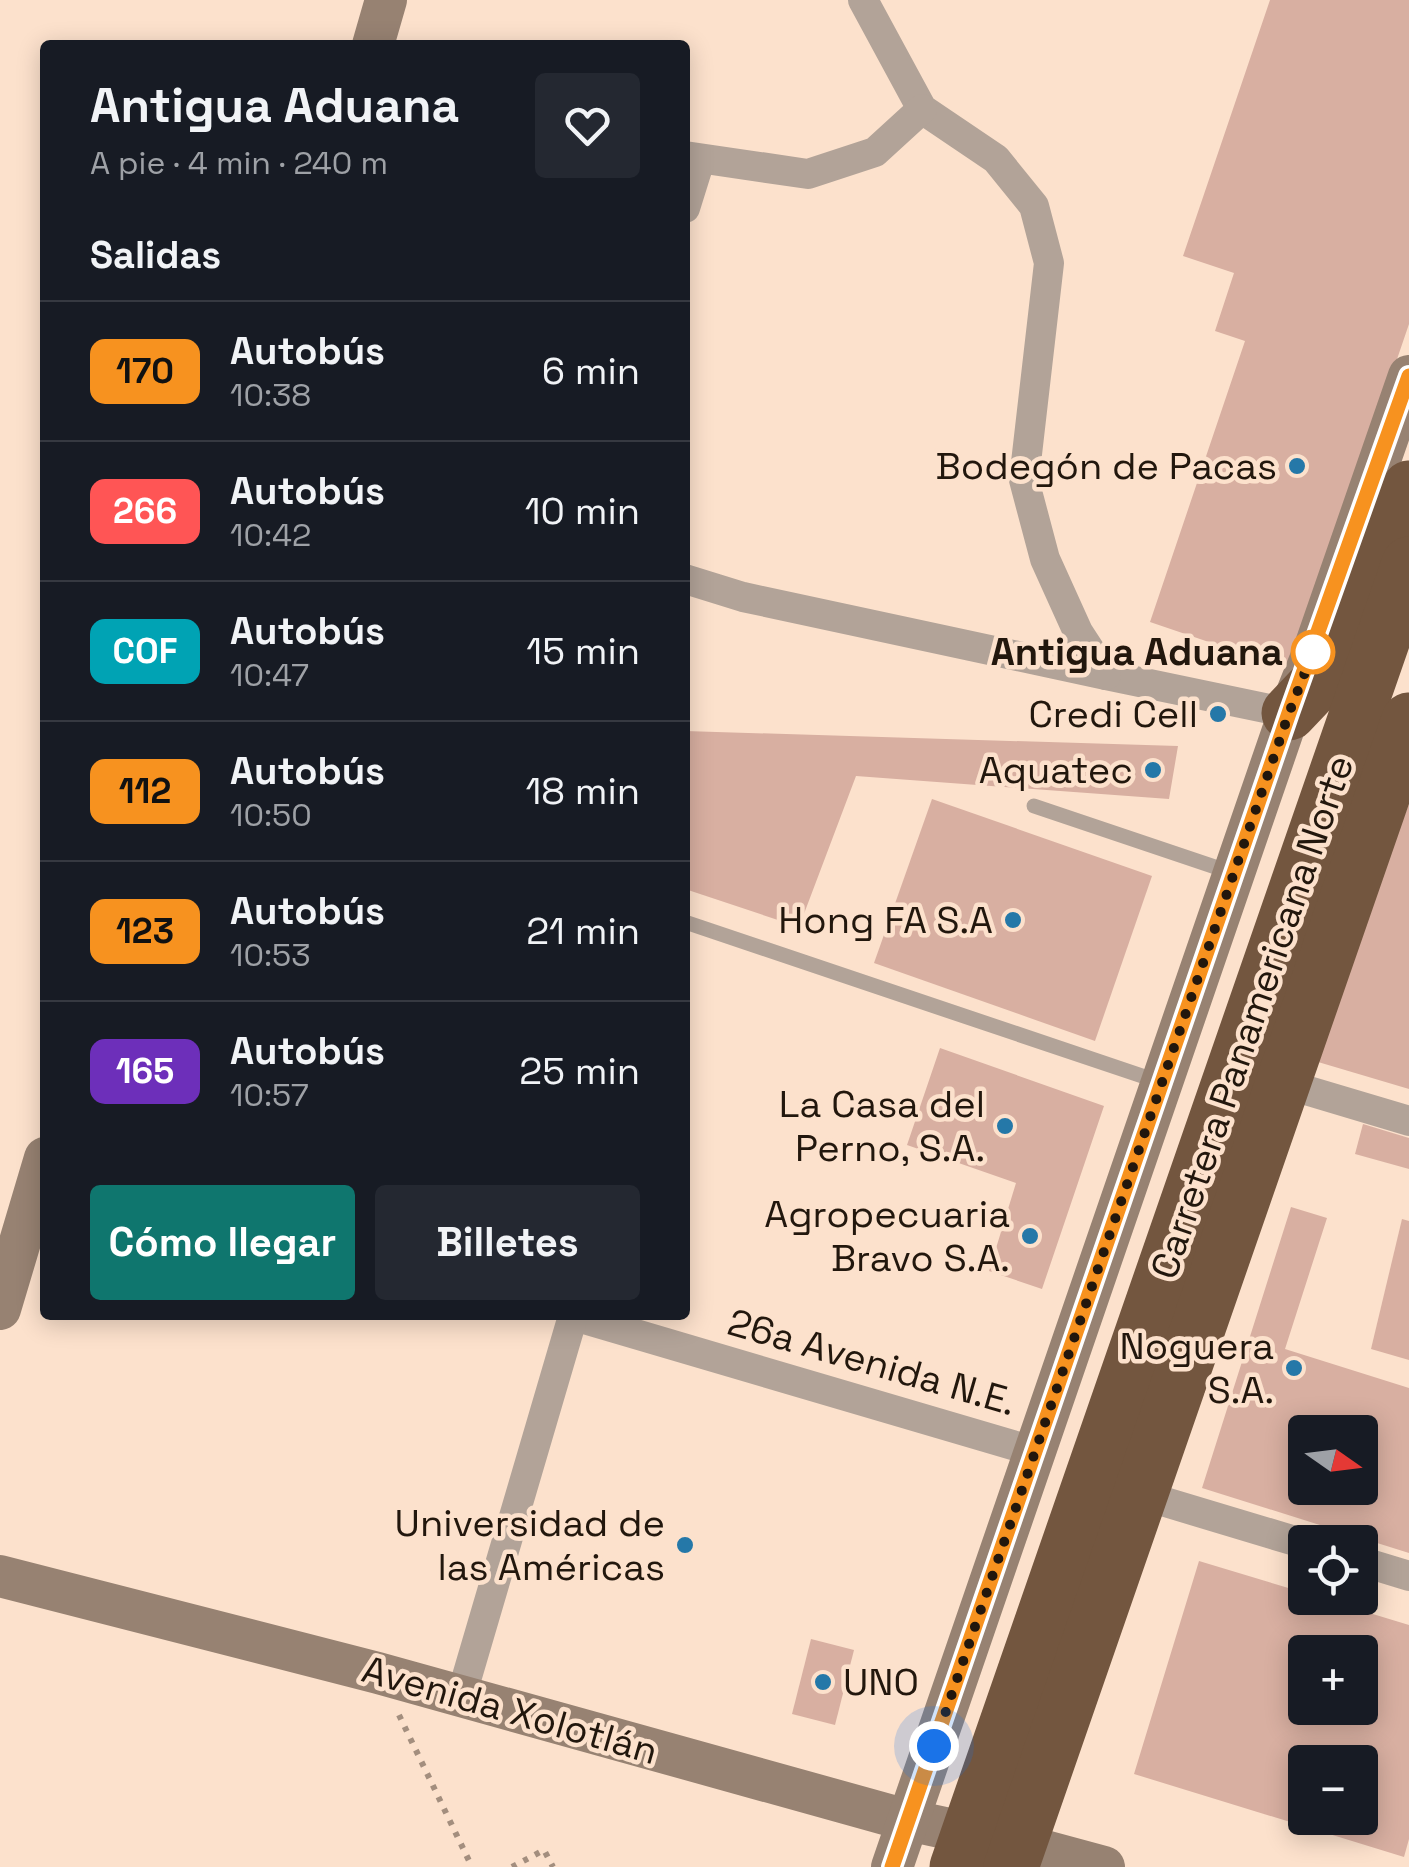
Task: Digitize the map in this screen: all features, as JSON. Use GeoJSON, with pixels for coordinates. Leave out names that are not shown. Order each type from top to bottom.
{"type":"FeatureCollection","features":[{"type":"Feature","properties":{"kind":"highway"},"geometry":{"type":"LineString","coordinates":[[1289,713],[1326,674],[1371,596],[1409,488]]}},
{"type":"Feature","properties":{"kind":"highway","name":"Carretera Panamericana Norte"},"geometry":{"type":"LineString","coordinates":[[989,1853],[1409,564]]}},
{"type":"Feature","properties":{"kind":"highway","name":"Carretera Panamericana Norte"},"geometry":{"type":"LineString","coordinates":[[989,1853],[1142,1495],[1282,1083],[1404,752]]}},
{"type":"Feature","properties":{"kind":"street"},"geometry":{"type":"LineString","coordinates":[[374,40],[386,0]]}},
{"type":"Feature","properties":{"kind":"street"},"geometry":{"type":"LineString","coordinates":[[864,0],[922,109],[996,159],[1034,206],[1049,263],[1024,480],[1044,560],[1078,632],[1106,676]]}},
{"type":"Feature","properties":{"kind":"street"},"geometry":{"type":"LineString","coordinates":[[692,158],[808,174],[874,152],[922,109]]}},
{"type":"Feature","properties":{"kind":"street"},"geometry":{"type":"LineString","coordinates":[[892,1867],[1409,376]]}},
{"type":"Feature","properties":{"kind":"street"},"geometry":{"type":"LineString","coordinates":[[690,580],[742,596],[1289,713]]}},
{"type":"Feature","properties":{"kind":"street"},"geometry":{"type":"LineString","coordinates":[[1282,1083],[1409,1121]]}},
{"type":"Feature","properties":{"kind":"street"},"geometry":{"type":"LineString","coordinates":[[0,1309],[40,1175]]}},
{"type":"Feature","properties":{"kind":"street"},"geometry":{"type":"LineString","coordinates":[[461,1697],[571,1320]]}},
{"type":"Feature","properties":{"kind":"street","name":"26a Avenida N.E."},"geometry":{"type":"LineString","coordinates":[[589,1320],[1036,1452]]}},
{"type":"Feature","properties":{"kind":"street"},"geometry":{"type":"LineString","coordinates":[[1142,1495],[1288,1539]]}},
{"type":"Feature","properties":{"kind":"street"},"geometry":{"type":"LineString","coordinates":[[1378,1567],[1409,1576]]}},
{"type":"Feature","properties":{"kind":"street","name":"Avenida Xolotlán"},"geometry":{"type":"LineString","coordinates":[[0,1576],[378,1673],[908,1820],[989,1853],[1104,1867]]}},
{"type":"Feature","properties":{"kind":"lane"},"geometry":{"type":"LineString","coordinates":[[1034,806],[1235,874]]}},
{"type":"Feature","properties":{"kind":"lane"},"geometry":{"type":"LineString","coordinates":[[690,924],[1164,1084]]}},
{"type":"Feature","properties":{"kind":"path"},"geometry":{"type":"LineString","coordinates":[[378,1673],[472,1867]]}},
{"type":"Feature","properties":{"kind":"path"},"geometry":{"type":"LineString","coordinates":[[512,1867],[544,1850],[553,1867]]}},
{"type":"Feature","properties":{"kind":"building","name":"Antigua Aduana"},"geometry":{"type":"Polygon","coordinates":[[[1270,0],[1409,0],[1409,324],[1291,670],[1150,622],[1245,341],[1215,331],[1234,273],[1183,256],[1270,0]]]}},
{"type":"Feature","properties":{"kind":"building"},"geometry":{"type":"Polygon","coordinates":[[[690,731],[1178,746],[1169,799],[856,776],[799,927],[690,891],[690,731]]]}},
{"type":"Feature","properties":{"kind":"building","name":"Hong FA S.A"},"geometry":{"type":"Polygon","coordinates":[[[932,799],[1152,876],[1095,1041],[874,963],[932,799]]]}},
{"type":"Feature","properties":{"kind":"building"},"geometry":{"type":"Polygon","coordinates":[[[1409,804],[1409,1089],[1308,1059],[1409,804]]]}},
{"type":"Feature","properties":{"kind":"building","name":"La Casa del Perno, S.A."},"geometry":{"type":"Polygon","coordinates":[[[940,1048],[1104,1106],[1042,1289],[989,1271],[1016,1183],[907,1145],[940,1048]]]}},
{"type":"Feature","properties":{"kind":"building"},"geometry":{"type":"Polygon","coordinates":[[[1363,1124],[1409,1138],[1409,1169],[1355,1154],[1363,1124]]]}},
{"type":"Feature","properties":{"kind":"building","name":"Noguera S.A."},"geometry":{"type":"Polygon","coordinates":[[[1291,1207],[1327,1218],[1285,1349],[1409,1388],[1409,1553],[1378,1543],[1378,1525],[1320,1525],[1202,1488],[1291,1207]]]}},
{"type":"Feature","properties":{"kind":"building"},"geometry":{"type":"Polygon","coordinates":[[[1402,1219],[1409,1221],[1409,1360],[1371,1349],[1402,1219]]]}},
{"type":"Feature","properties":{"kind":"building"},"geometry":{"type":"Polygon","coordinates":[[[1199,1561],[1288,1588],[1288,1615],[1376,1615],[1409,1625],[1409,1839],[1404,1857],[1332,1835],[1378,1835],[1378,1745],[1288,1745],[1288,1821],[1134,1774],[1199,1561]]]}},
{"type":"Feature","properties":{"kind":"building","name":"UNO"},"geometry":{"type":"Polygon","coordinates":[[[811,1639],[854,1650],[835,1725],[792,1714],[811,1639]]]}},
{"type":"Feature","properties":{"kind":"bus line","name":"170"},"geometry":{"type":"LineString","coordinates":[[892,1867],[1409,376]]}},
{"type":"Feature","properties":{"kind":"place","name":"Bodegón de Pacas"},"geometry":{"type":"Point","coordinates":[1297,466]}},
{"type":"Feature","properties":{"kind":"place","name":"Antigua Aduana"},"geometry":{"type":"Point","coordinates":[1313,652]}},
{"type":"Feature","properties":{"kind":"place","name":"Credi Cell"},"geometry":{"type":"Point","coordinates":[1218,714]}},
{"type":"Feature","properties":{"kind":"place","name":"Aquatec"},"geometry":{"type":"Point","coordinates":[1153,770]}},
{"type":"Feature","properties":{"kind":"place","name":"Hong FA S.A"},"geometry":{"type":"Point","coordinates":[1013,920]}},
{"type":"Feature","properties":{"kind":"place","name":"La Casa del Perno, S.A."},"geometry":{"type":"Point","coordinates":[1005,1126]}},
{"type":"Feature","properties":{"kind":"place","name":"Agropecuaria Bravo S.A."},"geometry":{"type":"Point","coordinates":[1030,1236]}},
{"type":"Feature","properties":{"kind":"place","name":"Noguera S.A."},"geometry":{"type":"Point","coordinates":[1294,1368]}},
{"type":"Feature","properties":{"kind":"place","name":"Universidad de las Américas"},"geometry":{"type":"Point","coordinates":[685,1545]}},
{"type":"Feature","properties":{"kind":"place","name":"UNO"},"geometry":{"type":"Point","coordinates":[823,1682]}},
{"type":"Feature","properties":{"kind":"route"},"geometry":{"type":"LineString","coordinates":[[934,1746],[1313,652]]}}]}
